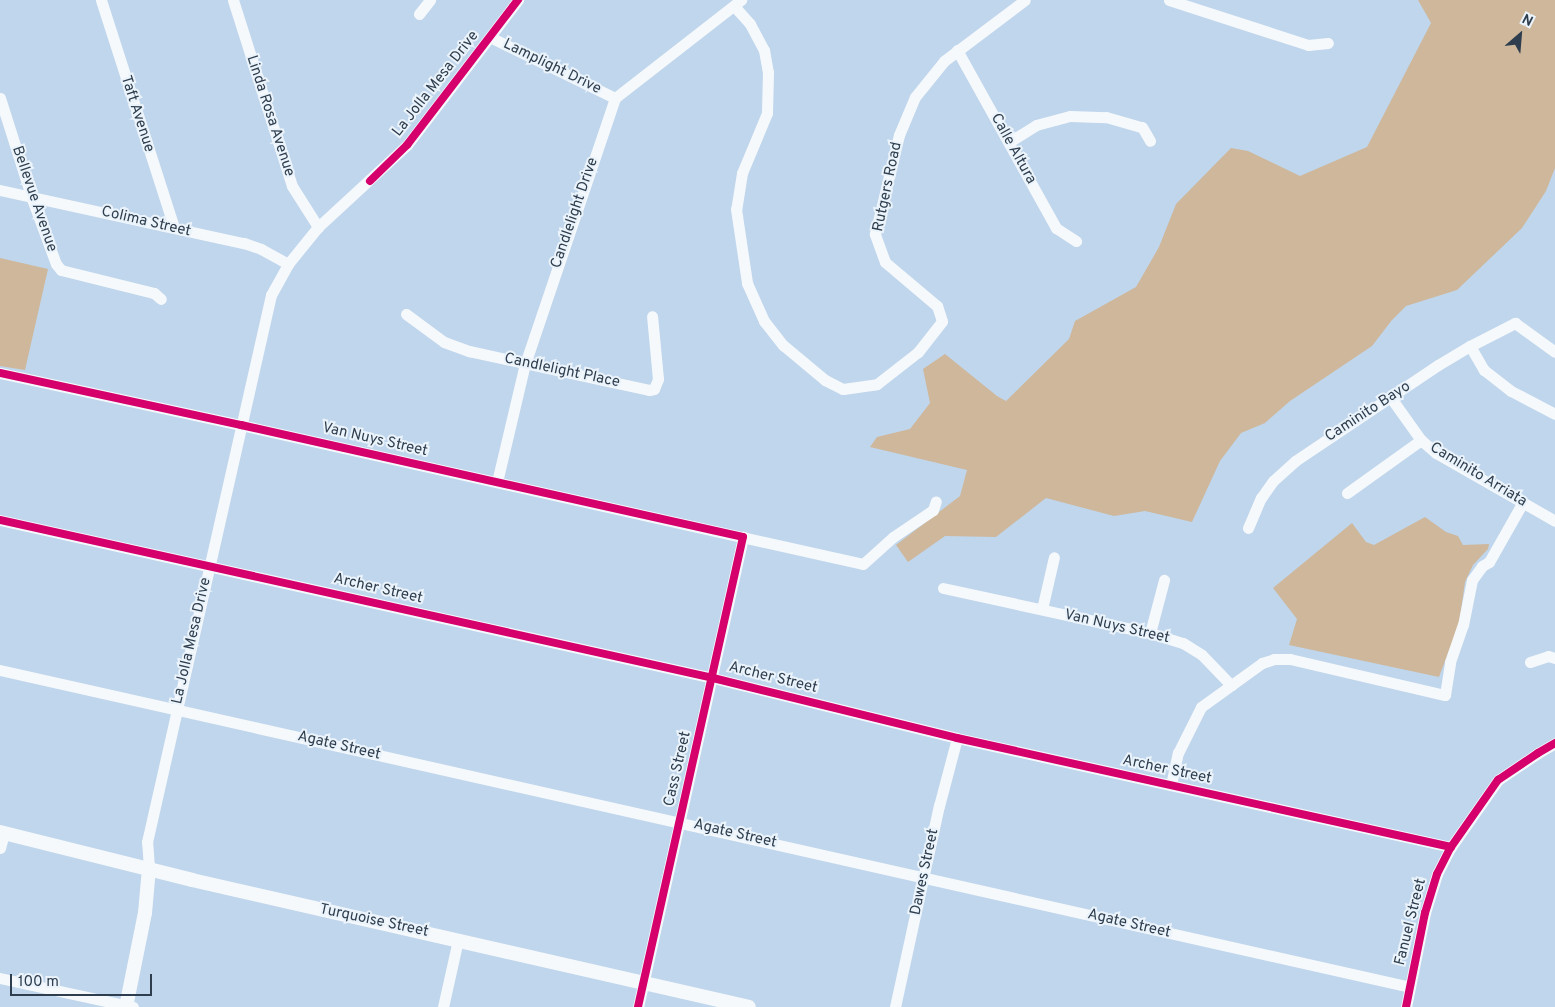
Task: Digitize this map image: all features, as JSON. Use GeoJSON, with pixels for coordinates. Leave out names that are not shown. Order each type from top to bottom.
{"type":"FeatureCollection","features":[{"type":"Feature","properties":{"kind":"main road","name":"Turquoise Street"},"geometry":{"type":"LineString","coordinates":[[2,833],[192,880],[749,1007]]}},
{"type":"Feature","properties":{"kind":"main road"},"geometry":{"type":"LineString","coordinates":[[128,1006],[146,913],[149,868]]}},
{"type":"Feature","properties":{"kind":"street","name":"Taft Avenue"},"geometry":{"type":"LineString","coordinates":[[101,0],[174,228]]}},
{"type":"Feature","properties":{"kind":"street","name":"Linda Rosa Avenue"},"geometry":{"type":"LineString","coordinates":[[233,0],[292,186],[318,227]]}},
{"type":"Feature","properties":{"kind":"street"},"geometry":{"type":"LineString","coordinates":[[420,14],[430,0]]}},
{"type":"Feature","properties":{"kind":"street","name":"La Jolla Mesa Drive"},"geometry":{"type":"LineString","coordinates":[[149,868],[148,842],[270,295],[288,264],[318,227],[407,144],[518,0]]}},
{"type":"Feature","properties":{"kind":"street","name":"Rutgers Road"},"geometry":{"type":"LineString","coordinates":[[738,3],[760,44],[768,72],[767,113],[742,173],[736,209],[747,283],[764,321],[783,345],[825,380],[843,389],[877,384],[918,352],[942,321],[938,306],[885,262],[875,234],[899,135],[915,97],[944,61],[1025,0]]}},
{"type":"Feature","properties":{"kind":"street"},"geometry":{"type":"LineString","coordinates":[[1169,0],[1308,45],[1328,43]]}},
{"type":"Feature","properties":{"kind":"street"},"geometry":{"type":"LineString","coordinates":[[615,98],[738,3]]}},
{"type":"Feature","properties":{"kind":"street","name":"Lamplight Drive"},"geometry":{"type":"LineString","coordinates":[[490,37],[615,98]]}},
{"type":"Feature","properties":{"kind":"street","name":"Calle Altura"},"geometry":{"type":"LineString","coordinates":[[958,50],[1056,228],[1076,241]]}},
{"type":"Feature","properties":{"kind":"street","name":"Bellevue Avenue"},"geometry":{"type":"LineString","coordinates":[[0,98],[31,196],[56,264],[61,270],[154,293],[161,299]]}},
{"type":"Feature","properties":{"kind":"street","name":"Candlelight Drive"},"geometry":{"type":"LineString","coordinates":[[497,482],[525,364],[615,98]]}},
{"type":"Feature","properties":{"kind":"street"},"geometry":{"type":"LineString","coordinates":[[1009,142],[1036,125],[1070,116],[1106,117],[1136,124],[1142,127],[1150,141]]}},
{"type":"Feature","properties":{"kind":"street","name":"Colima Street"},"geometry":{"type":"LineString","coordinates":[[0,190],[244,243],[261,249],[288,264]]}},
{"type":"Feature","properties":{"kind":"street","name":"Candlelight Place"},"geometry":{"type":"LineString","coordinates":[[406,314],[444,342],[469,351],[649,390],[654,389],[658,380],[652,316]]}},
{"type":"Feature","properties":{"kind":"street","name":"Caminito Bayo"},"geometry":{"type":"LineString","coordinates":[[1248,528],[1261,498],[1273,481],[1295,461],[1332,434],[1470,346],[1515,323],[1555,352]]}},
{"type":"Feature","properties":{"kind":"street"},"geometry":{"type":"LineString","coordinates":[[1470,346],[1484,370],[1511,391],[1555,414]]}},
{"type":"Feature","properties":{"kind":"street","name":"Van Nuys Street"},"geometry":{"type":"LineString","coordinates":[[0,373],[241,424],[863,564],[893,537],[933,510],[936,501]]}},
{"type":"Feature","properties":{"kind":"street","name":"Caminito Arriata"},"geometry":{"type":"LineString","coordinates":[[1391,398],[1421,440],[1436,453],[1555,521]]}},
{"type":"Feature","properties":{"kind":"street"},"geometry":{"type":"LineString","coordinates":[[1347,493],[1421,440]]}},
{"type":"Feature","properties":{"kind":"street"},"geometry":{"type":"LineString","coordinates":[[1171,785],[1178,753],[1201,708],[1262,663],[1274,659],[1290,659],[1445,695],[1450,662],[1463,625],[1472,580],[1482,566],[1489,562],[1523,502]]}},
{"type":"Feature","properties":{"kind":"street","name":"Archer Street"},"geometry":{"type":"LineString","coordinates":[[0,520],[713,678],[957,738],[1451,847]]}},
{"type":"Feature","properties":{"kind":"street","name":"Cass Street"},"geometry":{"type":"LineString","coordinates":[[638,1007],[713,678],[726,607],[743,538]]}},
{"type":"Feature","properties":{"kind":"street"},"geometry":{"type":"LineString","coordinates":[[1042,609],[1054,557]]}},
{"type":"Feature","properties":{"kind":"street"},"geometry":{"type":"LineString","coordinates":[[1150,633],[1164,580]]}},
{"type":"Feature","properties":{"kind":"street","name":"Van Nuys Street"},"geometry":{"type":"LineString","coordinates":[[943,588],[1150,633],[1183,643],[1202,655],[1231,685]]}},
{"type":"Feature","properties":{"kind":"street"},"geometry":{"type":"LineString","coordinates":[[1530,662],[1548,656],[1555,658]]}},
{"type":"Feature","properties":{"kind":"street","name":"Agate Street"},"geometry":{"type":"LineString","coordinates":[[0,670],[680,821],[1410,987]]}},
{"type":"Feature","properties":{"kind":"street","name":"Dawes Street"},"geometry":{"type":"LineString","coordinates":[[895,1007],[957,738]]}},
{"type":"Feature","properties":{"kind":"street","name":"Fanuel Street"},"geometry":{"type":"LineString","coordinates":[[1406,1007],[1425,913],[1437,874],[1451,847],[1498,780],[1555,743]]}},
{"type":"Feature","properties":{"kind":"street"},"geometry":{"type":"LineString","coordinates":[[0,848],[2,833]]}},
{"type":"Feature","properties":{"kind":"street"},"geometry":{"type":"LineString","coordinates":[[442,1007],[458,940]]}},
{"type":"Feature","properties":{"kind":"street"},"geometry":{"type":"LineString","coordinates":[[0,978],[128,1006]]}},
{"type":"Feature","properties":{"kind":"shaded area"},"geometry":{"type":"Polygon","coordinates":[[[1418,0],[1555,0],[1555,168],[1546,191],[1522,228],[1457,290],[1406,306],[1392,320],[1372,346],[1290,401],[1265,423],[1241,433],[1220,461],[1192,522],[1145,511],[1114,516],[1046,498],[996,537],[945,536],[908,562],[896,545],[960,496],[967,470],[870,447],[877,437],[910,429],[930,403],[923,369],[945,354],[997,396],[1006,401],[1069,339],[1075,321],[1136,287],[1159,247],[1176,204],[1231,148],[1248,151],[1300,176],[1367,147],[1431,23],[1418,0]]]}},
{"type":"Feature","properties":{"kind":"shaded area"},"geometry":{"type":"Polygon","coordinates":[[[0,258],[48,269],[25,370],[0,366],[0,258]]]}},
{"type":"Feature","properties":{"kind":"shaded area"},"geometry":{"type":"Polygon","coordinates":[[[1425,517],[1446,532],[1458,536],[1463,545],[1489,544],[1488,549],[1473,565],[1465,582],[1459,624],[1439,677],[1289,645],[1297,619],[1273,588],[1352,523],[1366,542],[1374,545],[1425,517]]]}},
{"type":"Feature","properties":{"kind":"cycle path"},"geometry":{"type":"LineString","coordinates":[[370,181],[407,145],[518,0]]}},
{"type":"Feature","properties":{"kind":"cycle path"},"geometry":{"type":"LineString","coordinates":[[0,373],[743,537],[638,1007]]}},
{"type":"Feature","properties":{"kind":"cycle path"},"geometry":{"type":"LineString","coordinates":[[0,520],[713,678],[957,738],[1451,847]]}},
{"type":"Feature","properties":{"kind":"cycle path"},"geometry":{"type":"LineString","coordinates":[[1406,1007],[1425,913],[1437,874],[1451,847],[1498,780],[1555,743]]}}]}
